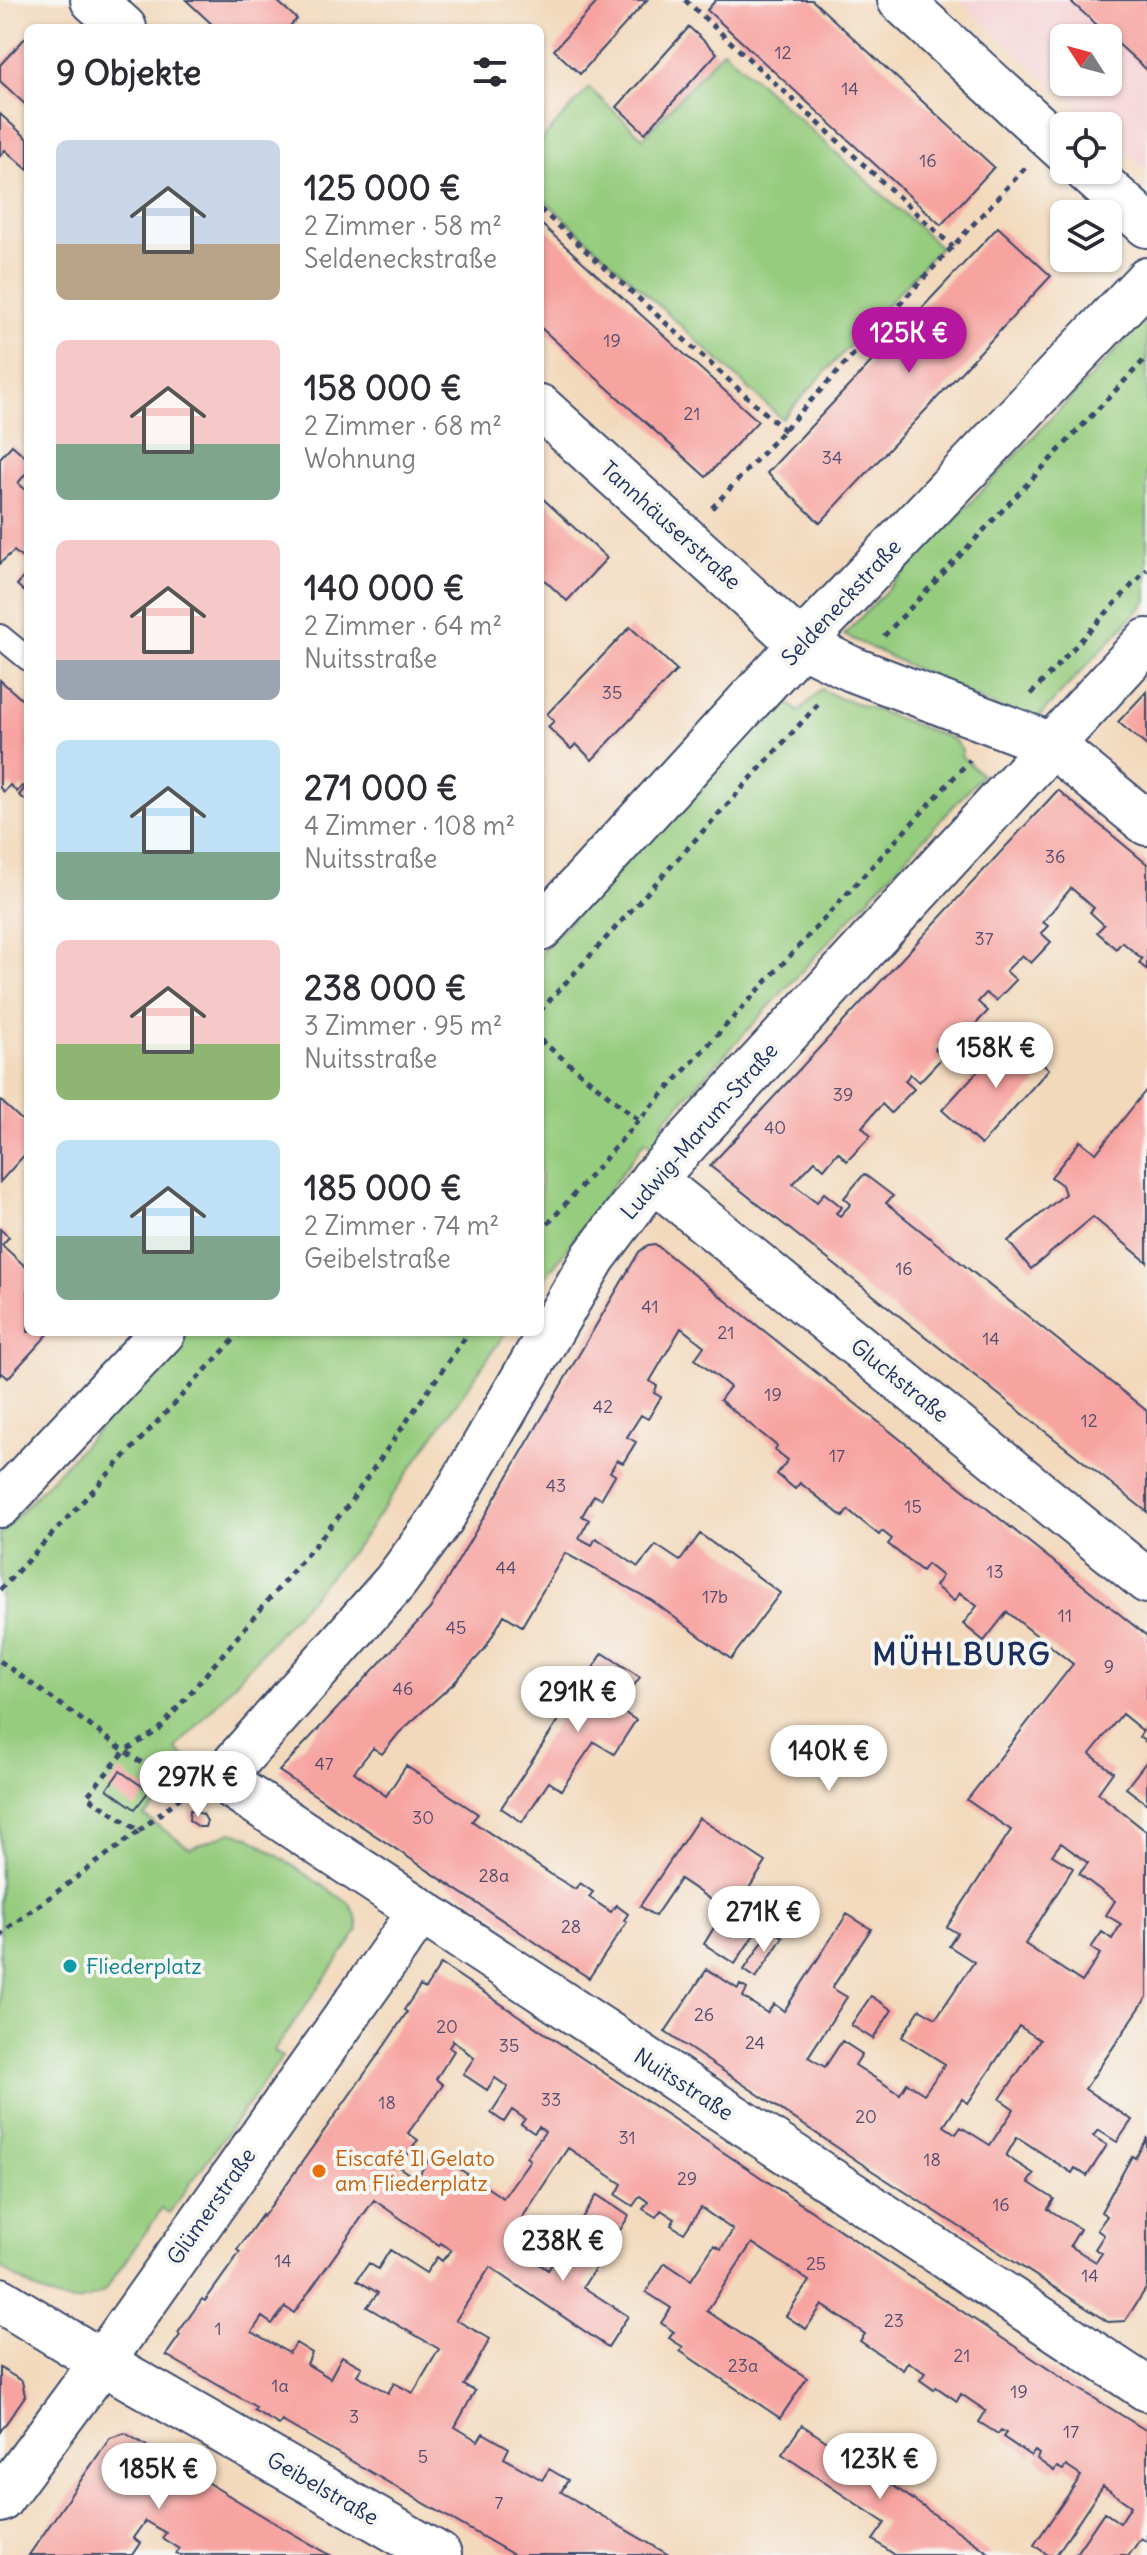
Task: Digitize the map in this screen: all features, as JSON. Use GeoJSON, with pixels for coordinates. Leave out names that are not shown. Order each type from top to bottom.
{"type":"FeatureCollection","features":[{"type":"Feature","properties":{"kind":"street"},"geometry":{"type":"LineString","coordinates":[[93,0],[120,24]]}},
{"type":"Feature","properties":{"kind":"street"},"geometry":{"type":"LineString","coordinates":[[900,0],[1050,137]]}},
{"type":"Feature","properties":{"kind":"street"},"geometry":{"type":"LineString","coordinates":[[1102,184],[1147,225]]}},
{"type":"Feature","properties":{"kind":"street","name":"Seldeneckstraße"},"geometry":{"type":"LineString","coordinates":[[544,925],[801,644],[1147,280]]}},
{"type":"Feature","properties":{"kind":"street","name":"Tannhäuserstraße"},"geometry":{"type":"LineString","coordinates":[[544,411],[801,644],[852,669],[1052,745]]}},
{"type":"Feature","properties":{"kind":"street","name":"Ludwig-Marum-Straße"},"geometry":{"type":"LineString","coordinates":[[221,1779],[395,1582],[442,1518],[594,1257],[665,1165],[1147,641]]}},
{"type":"Feature","properties":{"kind":"street"},"geometry":{"type":"LineString","coordinates":[[1052,745],[1147,823]]}},
{"type":"Feature","properties":{"kind":"street","name":"Gluckstraße"},"geometry":{"type":"LineString","coordinates":[[665,1165],[1147,1581]]}},
{"type":"Feature","properties":{"kind":"street"},"geometry":{"type":"LineString","coordinates":[[0,1505],[159,1336]]}},
{"type":"Feature","properties":{"kind":"street","name":"Nuitsstraße"},"geometry":{"type":"LineString","coordinates":[[221,1779],[421,1911],[1141,2371]]}},
{"type":"Feature","properties":{"kind":"street","name":"Glümerstraße"},"geometry":{"type":"LineString","coordinates":[[0,2500],[102,2362],[421,1911]]}},
{"type":"Feature","properties":{"kind":"street","name":"Geibelstraße"},"geometry":{"type":"LineString","coordinates":[[0,2300],[439,2555]]}},
{"type":"Feature","properties":{"kind":"lane"},"geometry":{"type":"LineString","coordinates":[[0,636],[24,656]]}},
{"type":"Feature","properties":{"kind":"path"},"geometry":{"type":"LineString","coordinates":[[685,0],[953,247]]}},
{"type":"Feature","properties":{"kind":"path"},"geometry":{"type":"LineString","coordinates":[[685,538],[953,247],[1050,152]]}},
{"type":"Feature","properties":{"kind":"path"},"geometry":{"type":"LineString","coordinates":[[544,213],[785,431]]}},
{"type":"Feature","properties":{"kind":"path"},"geometry":{"type":"LineString","coordinates":[[544,1007],[852,669],[1147,357]]}},
{"type":"Feature","properties":{"kind":"path"},"geometry":{"type":"LineString","coordinates":[[544,1228],[639,1120],[1147,569]]}},
{"type":"Feature","properties":{"kind":"path"},"geometry":{"type":"LineString","coordinates":[[544,1043],[639,1120],[665,1165]]}},
{"type":"Feature","properties":{"kind":"path"},"geometry":{"type":"LineString","coordinates":[[0,1590],[237,1336]]}},
{"type":"Feature","properties":{"kind":"path"},"geometry":{"type":"LineString","coordinates":[[139,1831],[87,1796],[125,1751],[159,1730],[346,1508],[466,1336]]}},
{"type":"Feature","properties":{"kind":"path"},"geometry":{"type":"LineString","coordinates":[[0,1661],[157,1774],[182,1796],[0,1937]]}},
{"type":"Feature","properties":{"kind":"shaded area"},"geometry":{"type":"Polygon","coordinates":[[[959,0],[1147,0],[1147,171],[1122,149],[1122,112],[1082,112],[1064,96],[1122,96],[1122,24],[1050,24],[1050,83],[959,0]]]}},
{"type":"Feature","properties":{"kind":"green space"},"geometry":{"type":"Polygon","coordinates":[[[723,50],[940,247],[782,419],[544,200],[544,138],[589,88],[643,138],[723,50]]]}},
{"type":"Feature","properties":{"kind":"green space"},"geometry":{"type":"Polygon","coordinates":[[[1147,318],[1147,601],[1032,724],[844,635],[1147,318]]]}},
{"type":"Feature","properties":{"kind":"green space"},"geometry":{"type":"Polygon","coordinates":[[[821,689],[953,739],[962,750],[961,756],[982,775],[662,1123],[668,1132],[655,1147],[645,1141],[544,1280],[544,949],[779,695],[799,712],[821,689]]]}},
{"type":"Feature","properties":{"kind":"green space"},"geometry":{"type":"Polygon","coordinates":[[[185,1336],[503,1336],[360,1542],[176,1749],[200,1771],[178,1782],[144,1816],[190,1848],[232,1832],[248,1836],[350,1904],[356,1915],[358,1931],[274,2051],[282,2057],[169,2213],[162,2209],[104,2291],[91,2299],[77,2301],[51,2297],[0,2268],[0,1534],[185,1336]]]}},
{"type":"Feature","properties":{"kind":"building"},"geometry":{"type":"Polygon","coordinates":[[[186,0],[276,0],[297,19],[292,24],[212,24],[186,0]]]}},
{"type":"Feature","properties":{"kind":"building"},"geometry":{"type":"Polygon","coordinates":[[[599,0],[647,0],[580,74],[554,50],[599,0]]]}},
{"type":"Feature","properties":{"kind":"building"},"geometry":{"type":"Polygon","coordinates":[[[716,0],[812,0],[994,167],[941,225],[707,10],[716,0]]]}},
{"type":"Feature","properties":{"kind":"building"},"geometry":{"type":"Polygon","coordinates":[[[1069,0],[1147,0],[1147,70],[1122,47],[1122,24],[1096,24],[1069,0]]]}},
{"type":"Feature","properties":{"kind":"building"},"geometry":{"type":"Polygon","coordinates":[[[689,27],[717,53],[645,133],[617,107],[689,27]]]}},
{"type":"Feature","properties":{"kind":"building"},"geometry":{"type":"Polygon","coordinates":[[[24,39],[24,103],[0,81],[0,65],[24,39]]]}},
{"type":"Feature","properties":{"kind":"building"},"geometry":{"type":"Polygon","coordinates":[[[0,114],[24,135],[24,167],[5,150],[0,156],[0,114]]]}},
{"type":"Feature","properties":{"kind":"building"},"geometry":{"type":"Polygon","coordinates":[[[544,227],[758,421],[706,477],[544,331],[544,227]]]}},
{"type":"Feature","properties":{"kind":"building"},"geometry":{"type":"Polygon","coordinates":[[[998,227],[1051,276],[820,523],[767,473],[998,227]]]}},
{"type":"Feature","properties":{"kind":"building"},"geometry":{"type":"Polygon","coordinates":[[[12,445],[24,456],[24,476],[18,483],[24,488],[24,560],[14,551],[0,563],[0,458],[12,445]]]}},
{"type":"Feature","properties":{"kind":"building"},"geometry":{"type":"Polygon","coordinates":[[[544,500],[607,558],[567,601],[544,580],[544,500]]]}},
{"type":"Feature","properties":{"kind":"building"},"geometry":{"type":"Polygon","coordinates":[[[24,577],[24,591],[17,585],[24,577]]]}},
{"type":"Feature","properties":{"kind":"building"},"geometry":{"type":"Polygon","coordinates":[[[630,627],[677,670],[592,760],[576,744],[571,749],[548,727],[554,721],[547,714],[630,627]]]}},
{"type":"Feature","properties":{"kind":"building"},"geometry":{"type":"Polygon","coordinates":[[[0,680],[24,701],[24,787],[17,792],[10,785],[4,792],[0,788],[0,680]]]}},
{"type":"Feature","properties":{"kind":"building"},"geometry":{"type":"Polygon","coordinates":[[[1147,691],[1147,746],[1118,722],[1147,691]]]}},
{"type":"Feature","properties":{"kind":"building"},"geometry":{"type":"Polygon","coordinates":[[[1058,790],[1147,864],[1147,970],[1139,963],[1142,959],[1122,942],[1116,949],[1097,932],[1104,925],[1090,912],[1094,908],[1071,888],[1043,922],[1048,926],[1041,933],[1051,942],[1031,963],[1022,955],[1006,971],[1016,980],[996,1001],[986,993],[978,1002],[988,1011],[965,1035],[955,1026],[935,1049],[943,1057],[919,1082],[910,1074],[905,1081],[914,1089],[891,1113],[882,1104],[862,1127],[871,1136],[847,1161],[838,1152],[824,1169],[815,1161],[793,1184],[817,1202],[824,1193],[842,1207],[836,1213],[840,1216],[851,1204],[844,1198],[864,1174],[893,1196],[886,1203],[1147,1411],[1147,1512],[710,1166],[1058,790]]]}},
{"type":"Feature","properties":{"kind":"building"},"geometry":{"type":"Polygon","coordinates":[[[1011,1035],[1049,1069],[981,1145],[942,1110],[1011,1035]]]}},
{"type":"Feature","properties":{"kind":"building"},"geometry":{"type":"Polygon","coordinates":[[[1147,1089],[1147,1262],[1093,1217],[1031,1269],[1008,1241],[1065,1194],[1062,1185],[1051,1177],[1080,1141],[1096,1153],[1147,1089]]]}},
{"type":"Feature","properties":{"kind":"building"},"geometry":{"type":"Polygon","coordinates":[[[0,1100],[24,1122],[24,1155],[0,1182],[0,1100]]]}},
{"type":"Feature","properties":{"kind":"building"},"geometry":{"type":"Polygon","coordinates":[[[0,1229],[9,1237],[2,1245],[24,1265],[24,1336],[46,1336],[8,1378],[2,1373],[0,1375],[0,1229]]]}},
{"type":"Feature","properties":{"kind":"building"},"geometry":{"type":"Polygon","coordinates":[[[655,1244],[1147,1636],[1147,1743],[1139,1737],[1143,1731],[1122,1714],[1090,1754],[1113,1772],[1098,1793],[1147,1832],[1147,1997],[1085,2089],[1132,2120],[1117,2142],[1098,2130],[1093,2136],[1107,2145],[1087,2176],[1075,2168],[1072,2173],[1017,2137],[1006,2156],[1034,2174],[1028,2182],[1054,2199],[1048,2209],[1080,2229],[1070,2246],[1096,2262],[1102,2253],[1095,2249],[1104,2235],[1097,2230],[1107,2216],[1101,2212],[1132,2156],[1135,2158],[1147,2139],[1147,2287],[1125,2321],[1108,2322],[874,2172],[665,2032],[707,1969],[738,1989],[740,1985],[747,1989],[743,1997],[767,2013],[774,2004],[784,2011],[847,1914],[871,1929],[832,1988],[847,1997],[808,2057],[825,2067],[842,2041],[862,2054],[855,2065],[900,2094],[907,2083],[924,2094],[945,2064],[902,2037],[920,2009],[936,2018],[974,1962],[949,1946],[957,1933],[947,1927],[1011,1830],[967,1800],[1073,1664],[1007,1612],[984,1641],[963,1624],[977,1606],[960,1593],[954,1601],[935,1586],[942,1576],[927,1564],[922,1571],[888,1544],[892,1539],[882,1531],[879,1535],[848,1510],[843,1517],[800,1483],[795,1489],[777,1474],[788,1460],[775,1450],[777,1446],[720,1400],[730,1387],[695,1359],[704,1346],[681,1328],[650,1381],[657,1386],[654,1393],[661,1397],[648,1419],[641,1415],[627,1437],[636,1442],[623,1463],[617,1460],[610,1472],[615,1475],[601,1499],[594,1495],[582,1516],[589,1520],[579,1538],[592,1545],[596,1538],[638,1567],[656,1545],[680,1561],[700,1534],[780,1593],[731,1659],[651,1600],[565,1553],[522,1626],[504,1615],[485,1649],[454,1683],[399,1733],[382,1754],[373,1748],[354,1772],[386,1796],[406,1766],[478,1814],[472,1821],[552,1875],[575,1889],[580,1883],[593,1892],[589,1897],[611,1912],[616,1905],[628,1914],[624,1920],[627,1922],[589,1978],[279,1771],[430,1609],[639,1252],[655,1244]],[[1061,1843],[1052,1855],[1073,1868],[1025,1944],[1082,1982],[1100,1954],[1091,1948],[1102,1932],[1112,1939],[1121,1924],[1106,1915],[1115,1901],[1079,1874],[1088,1863],[1061,1843]],[[1019,2026],[968,2103],[962,2099],[944,2126],[956,2134],[961,2127],[990,2145],[1014,2109],[1000,2099],[1040,2040],[1019,2026]]]}},
{"type":"Feature","properties":{"kind":"building"},"geometry":{"type":"Polygon","coordinates":[[[603,1653],[640,1677],[618,1709],[636,1720],[614,1754],[594,1742],[561,1790],[549,1782],[522,1822],[501,1808],[603,1653]]]}},
{"type":"Feature","properties":{"kind":"building"},"geometry":{"type":"Polygon","coordinates":[[[1147,1761],[1147,1804],[1126,1788],[1147,1761]]]}},
{"type":"Feature","properties":{"kind":"building"},"geometry":{"type":"Polygon","coordinates":[[[120,1771],[149,1791],[135,1809],[107,1789],[120,1771]]]}},
{"type":"Feature","properties":{"kind":"building"},"geometry":{"type":"Polygon","coordinates":[[[190,1810],[203,1814],[207,1821],[205,1827],[199,1827],[189,1820],[190,1810]]]}},
{"type":"Feature","properties":{"kind":"building"},"geometry":{"type":"Polygon","coordinates":[[[699,1818],[766,1862],[732,1914],[680,1879],[655,1916],[640,1906],[699,1818]]]}},
{"type":"Feature","properties":{"kind":"building"},"geometry":{"type":"Polygon","coordinates":[[[748,1913],[762,1922],[735,1964],[704,1944],[715,1926],[732,1937],[748,1913]]]}},
{"type":"Feature","properties":{"kind":"building"},"geometry":{"type":"Polygon","coordinates":[[[771,1929],[783,1937],[756,1978],[744,1970],[771,1929]]]}},
{"type":"Feature","properties":{"kind":"building"},"geometry":{"type":"Polygon","coordinates":[[[441,1964],[1065,2380],[1147,2431],[1147,2542],[1141,2538],[1129,2555],[1075,2555],[1104,2512],[1120,2523],[1131,2506],[1103,2486],[1056,2555],[1048,2555],[1034,2545],[1081,2476],[1066,2466],[1063,2470],[1057,2467],[1054,2471],[1037,2459],[1039,2454],[1035,2451],[1031,2456],[1003,2437],[1006,2433],[1001,2430],[998,2434],[979,2422],[986,2411],[961,2394],[957,2401],[936,2387],[934,2390],[920,2380],[925,2373],[908,2362],[903,2370],[860,2341],[865,2334],[822,2305],[806,2329],[786,2316],[809,2281],[752,2243],[707,2311],[807,2378],[780,2418],[680,2351],[683,2347],[669,2338],[674,2332],[661,2323],[671,2308],[646,2292],[665,2263],[691,2280],[714,2245],[721,2249],[733,2230],[701,2208],[684,2233],[671,2225],[675,2219],[661,2210],[656,2217],[643,2209],[648,2202],[640,2196],[633,2206],[616,2195],[622,2184],[568,2148],[507,2241],[548,2270],[597,2195],[629,2216],[583,2287],[628,2316],[608,2347],[490,2267],[456,2320],[490,2339],[464,2385],[475,2391],[455,2427],[478,2441],[483,2433],[509,2448],[504,2458],[542,2480],[549,2469],[568,2480],[561,2492],[669,2555],[514,2555],[282,2421],[279,2425],[254,2410],[256,2407],[166,2355],[202,2299],[205,2301],[240,2252],[237,2250],[385,2045],[420,1986],[425,1989],[441,1964]],[[453,2040],[449,2047],[454,2051],[436,2079],[443,2085],[408,2133],[418,2140],[399,2167],[416,2179],[434,2152],[503,2198],[530,2160],[526,2157],[545,2132],[539,2127],[534,2133],[521,2124],[525,2119],[512,2110],[504,2122],[491,2113],[508,2087],[495,2078],[487,2090],[463,2074],[474,2058],[453,2040]],[[374,2200],[294,2313],[285,2307],[272,2324],[262,2317],[252,2332],[289,2353],[296,2343],[312,2353],[307,2364],[330,2378],[342,2356],[362,2367],[357,2375],[388,2393],[394,2383],[413,2393],[439,2349],[367,2307],[378,2293],[357,2280],[369,2263],[378,2269],[390,2250],[426,2273],[437,2257],[442,2261],[451,2250],[374,2200]]]}},
{"type":"Feature","properties":{"kind":"building"},"geometry":{"type":"Polygon","coordinates":[[[871,1996],[892,2010],[873,2039],[851,2025],[871,1996]]]}},
{"type":"Feature","properties":{"kind":"building"},"geometry":{"type":"Polygon","coordinates":[[[0,2368],[22,2381],[25,2396],[0,2432],[0,2368]]]}},
{"type":"Feature","properties":{"kind":"building"},"geometry":{"type":"Polygon","coordinates":[[[802,2425],[992,2555],[895,2555],[873,2540],[885,2523],[782,2454],[802,2425]]]}},
{"type":"Feature","properties":{"kind":"building"},"geometry":{"type":"Polygon","coordinates":[[[125,2433],[330,2555],[180,2555],[176,2553],[179,2549],[162,2538],[166,2533],[145,2521],[133,2538],[140,2543],[132,2555],[29,2555],[110,2438],[125,2433]]]}},
{"type":"Feature","properties":{"kind":"place","name":"Fliederplatz"},"geometry":{"type":"Point","coordinates":[70,1966]}},
{"type":"Feature","properties":{"kind":"place","name":"Eiscafé Il Gelato am Fliederplatz"},"geometry":{"type":"Point","coordinates":[319,2171]}},
{"type":"Feature","properties":{"kind":"district","name":"MÜHLBURG"},"geometry":{"type":"Point","coordinates":[962,1654]}}]}
